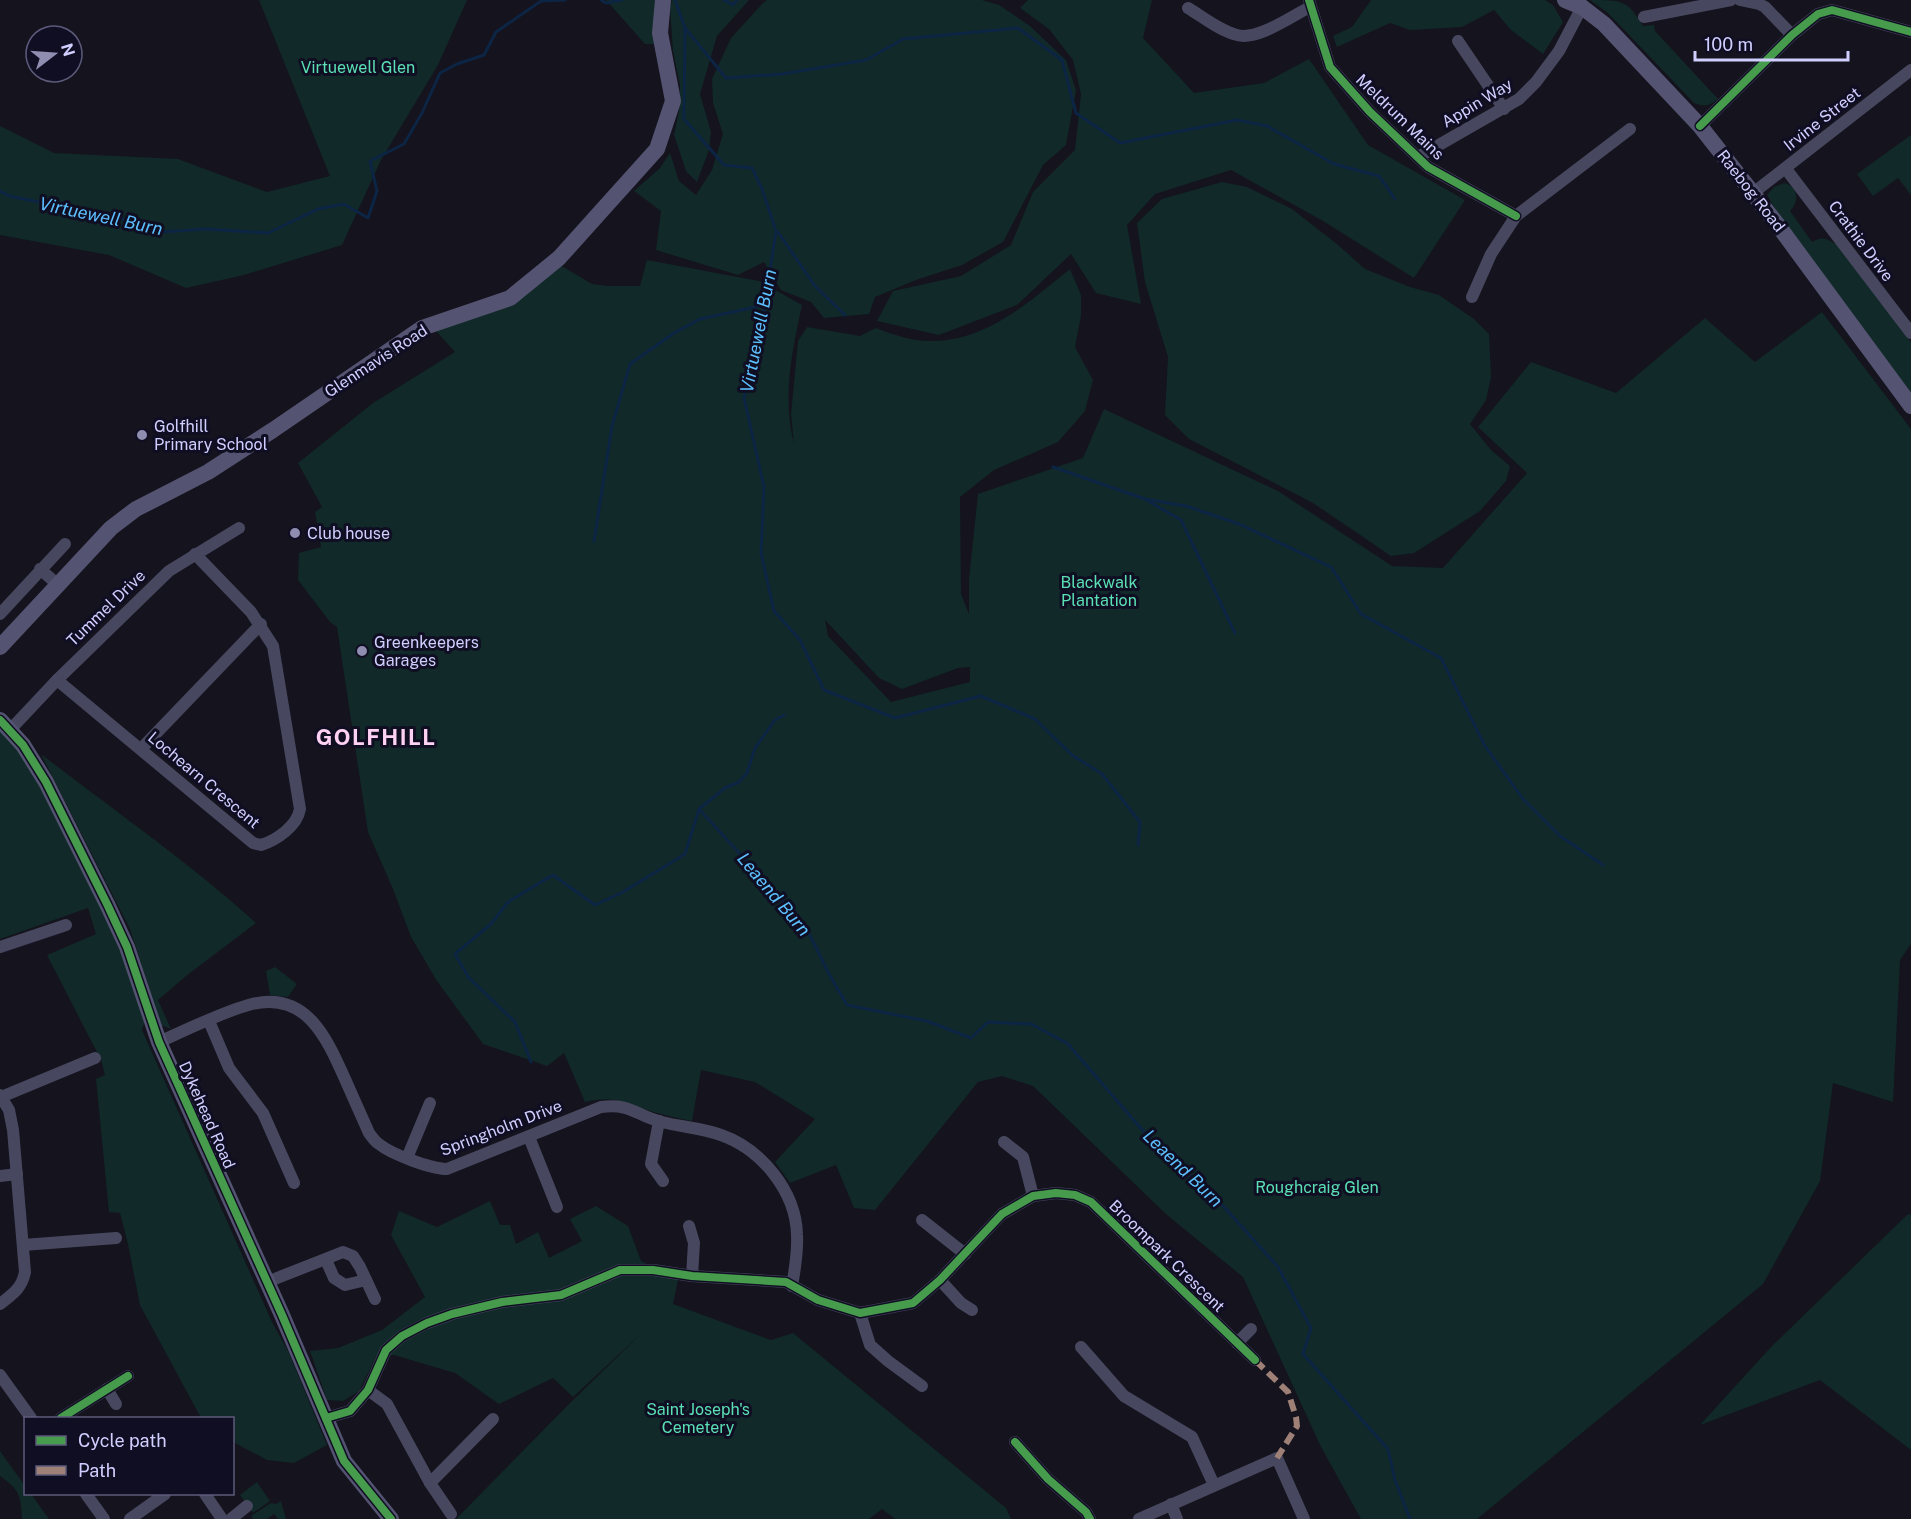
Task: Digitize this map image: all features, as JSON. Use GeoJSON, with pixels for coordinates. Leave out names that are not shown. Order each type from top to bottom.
{"type":"FeatureCollection","features":[{"type":"Feature","properties":{"kind":"main road","name":"Glenmavis Road"},"geometry":{"type":"LineString","coordinates":[[0,647],[111,528],[136,509],[218,466],[422,328],[510,298],[559,258],[657,149],[673,101],[660,33],[663,0]]}},
{"type":"Feature","properties":{"kind":"main road","name":"Raebog Road"},"geometry":{"type":"LineString","coordinates":[[1565,0],[1582,7],[1604,24],[1700,126],[1754,193],[1911,406]]}},
{"type":"Feature","properties":{"kind":"main road","name":"Dykehead Road"},"geometry":{"type":"LineString","coordinates":[[5,725],[31,757],[46,782],[108,906],[126,947],[159,1042],[267,1282],[344,1461],[391,1519]]}},
{"type":"Feature","properties":{"kind":"street"},"geometry":{"type":"LineString","coordinates":[[1644,17],[1731,0]]}},
{"type":"Feature","properties":{"kind":"street"},"geometry":{"type":"LineString","coordinates":[[1740,0],[1765,7],[1792,35]]}},
{"type":"Feature","properties":{"kind":"street","name":"Meldrum Mains"},"geometry":{"type":"LineString","coordinates":[[1188,8],[1228,32],[1240,36],[1253,36],[1310,4],[1330,67],[1370,112],[1428,167],[1516,216]]}},
{"type":"Feature","properties":{"kind":"street","name":"Appin Way"},"geometry":{"type":"LineString","coordinates":[[1418,157],[1520,99],[1559,51],[1582,7]]}},
{"type":"Feature","properties":{"kind":"street"},"geometry":{"type":"LineString","coordinates":[[1700,126],[1792,35],[1818,14],[1832,10],[1911,32]]}},
{"type":"Feature","properties":{"kind":"street"},"geometry":{"type":"LineString","coordinates":[[1458,41],[1504,109]]}},
{"type":"Feature","properties":{"kind":"street","name":"Irvine Street"},"geometry":{"type":"LineString","coordinates":[[1754,193],[1911,70]]}},
{"type":"Feature","properties":{"kind":"street"},"geometry":{"type":"LineString","coordinates":[[1472,297],[1491,254],[1516,216],[1630,129]]}},
{"type":"Feature","properties":{"kind":"street","name":"Crathie Drive"},"geometry":{"type":"LineString","coordinates":[[1786,169],[1911,333]]}},
{"type":"Feature","properties":{"kind":"street","name":"Tummel Drive"},"geometry":{"type":"LineString","coordinates":[[5,725],[57,680],[169,571],[239,528]]}},
{"type":"Feature","properties":{"kind":"street"},"geometry":{"type":"LineString","coordinates":[[0,614],[65,544]]}},
{"type":"Feature","properties":{"kind":"street","name":"Lochearn Crescent"},"geometry":{"type":"LineString","coordinates":[[57,680],[252,843],[261,846],[281,836],[298,818],[300,809],[273,646],[261,624],[195,554]]}},
{"type":"Feature","properties":{"kind":"street"},"geometry":{"type":"LineString","coordinates":[[40,569],[57,584]]}},
{"type":"Feature","properties":{"kind":"street"},"geometry":{"type":"LineString","coordinates":[[141,749],[261,624]]}},
{"type":"Feature","properties":{"kind":"street"},"geometry":{"type":"LineString","coordinates":[[0,947],[66,925]]}},
{"type":"Feature","properties":{"kind":"street","name":"Springholm Drive"},"geometry":{"type":"LineString","coordinates":[[159,1042],[247,1006],[267,1002],[283,1003],[305,1015],[328,1040],[369,1133],[378,1144],[438,1169],[447,1169],[601,1107],[616,1105],[659,1121],[721,1135],[749,1149],[765,1162],[790,1203],[797,1233],[792,1286]]}},
{"type":"Feature","properties":{"kind":"street"},"geometry":{"type":"LineString","coordinates":[[209,1021],[229,1068],[263,1113],[294,1183]]}},
{"type":"Feature","properties":{"kind":"street"},"geometry":{"type":"LineString","coordinates":[[0,1304],[18,1290],[25,1272],[13,1131],[9,1110],[1,1096],[95,1058]]}},
{"type":"Feature","properties":{"kind":"street"},"geometry":{"type":"LineString","coordinates":[[407,1158],[430,1103]]}},
{"type":"Feature","properties":{"kind":"street"},"geometry":{"type":"LineString","coordinates":[[659,1121],[651,1164],[663,1181]]}},
{"type":"Feature","properties":{"kind":"street"},"geometry":{"type":"LineString","coordinates":[[529,1137],[557,1208]]}},
{"type":"Feature","properties":{"kind":"street"},"geometry":{"type":"LineString","coordinates":[[1004,1142],[1023,1156],[1033,1196]]}},
{"type":"Feature","properties":{"kind":"street"},"geometry":{"type":"LineString","coordinates":[[0,1176],[17,1174]]}},
{"type":"Feature","properties":{"kind":"street","name":"Broompark Crescent"},"geometry":{"type":"LineString","coordinates":[[326,1418],[350,1411],[368,1390],[386,1350],[402,1336],[427,1323],[502,1302],[561,1295],[620,1269],[786,1282],[818,1300],[860,1313],[913,1303],[940,1280],[1002,1214],[1033,1196],[1056,1192],[1075,1195],[1091,1202],[1256,1360]]}},
{"type":"Feature","properties":{"kind":"street"},"geometry":{"type":"LineString","coordinates":[[922,1220],[965,1254]]}},
{"type":"Feature","properties":{"kind":"street"},"geometry":{"type":"LineString","coordinates":[[689,1226],[694,1243],[692,1276]]}},
{"type":"Feature","properties":{"kind":"street"},"geometry":{"type":"LineString","coordinates":[[23,1245],[116,1238]]}},
{"type":"Feature","properties":{"kind":"street"},"geometry":{"type":"LineString","coordinates":[[267,1282],[343,1252],[353,1256],[375,1299]]}},
{"type":"Feature","properties":{"kind":"street"},"geometry":{"type":"LineString","coordinates":[[328,1259],[334,1278],[345,1285],[366,1280]]}},
{"type":"Feature","properties":{"kind":"street"},"geometry":{"type":"LineString","coordinates":[[940,1280],[972,1310]]}},
{"type":"Feature","properties":{"kind":"street"},"geometry":{"type":"LineString","coordinates":[[860,1313],[870,1344],[888,1361],[922,1386]]}},
{"type":"Feature","properties":{"kind":"street"},"geometry":{"type":"LineString","coordinates":[[1237,1343],[1251,1329]]}},
{"type":"Feature","properties":{"kind":"street"},"geometry":{"type":"LineString","coordinates":[[1081,1347],[1125,1396],[1192,1437],[1214,1485]]}},
{"type":"Feature","properties":{"kind":"street"},"geometry":{"type":"LineString","coordinates":[[0,1375],[30,1417]]}},
{"type":"Feature","properties":{"kind":"street"},"geometry":{"type":"LineString","coordinates":[[64,1417],[128,1376]]}},
{"type":"Feature","properties":{"kind":"street"},"geometry":{"type":"LineString","coordinates":[[107,1389],[116,1404]]}},
{"type":"Feature","properties":{"kind":"street"},"geometry":{"type":"LineString","coordinates":[[368,1390],[387,1404],[430,1483],[451,1514]]}},
{"type":"Feature","properties":{"kind":"street"},"geometry":{"type":"LineString","coordinates":[[430,1483],[493,1419]]}},
{"type":"Feature","properties":{"kind":"street"},"geometry":{"type":"LineString","coordinates":[[1015,1442],[1048,1479],[1086,1512],[1090,1519]]}},
{"type":"Feature","properties":{"kind":"street"},"geometry":{"type":"LineString","coordinates":[[1139,1519],[1277,1458],[1304,1519]]}},
{"type":"Feature","properties":{"kind":"street"},"geometry":{"type":"LineString","coordinates":[[87,1495],[104,1519]]}},
{"type":"Feature","properties":{"kind":"street"},"geometry":{"type":"LineString","coordinates":[[130,1519],[164,1495]]}},
{"type":"Feature","properties":{"kind":"street"},"geometry":{"type":"LineString","coordinates":[[206,1495],[222,1519]]}},
{"type":"Feature","properties":{"kind":"street"},"geometry":{"type":"LineString","coordinates":[[1172,1504],[1177,1519]]}},
{"type":"Feature","properties":{"kind":"street"},"geometry":{"type":"LineString","coordinates":[[231,1519],[248,1506]]}},
{"type":"Feature","properties":{"kind":"green space","name":"Virtuewell Glen"},"geometry":{"type":"Polygon","coordinates":[[[259,0],[467,0],[438,65],[381,160],[342,245],[244,275],[186,288],[109,255],[0,235],[0,126],[54,153],[178,159],[267,192],[330,176],[259,0]]]}},
{"type":"Feature","properties":{"kind":"green space"},"geometry":{"type":"Polygon","coordinates":[[[606,0],[657,0],[657,44],[645,44],[606,0]]]}},
{"type":"Feature","properties":{"kind":"green space"},"geometry":{"type":"Polygon","coordinates":[[[672,0],[749,0],[717,36],[700,94],[711,132],[709,150],[697,182],[686,171],[674,135],[679,111],[680,85],[673,51],[670,7],[672,0]]]}},
{"type":"Feature","properties":{"kind":"green space"},"geometry":{"type":"Polygon","coordinates":[[[767,0],[982,0],[999,5],[1030,26],[1066,60],[1076,90],[1066,145],[1043,165],[1003,242],[962,265],[916,280],[875,297],[869,314],[824,318],[811,302],[781,290],[764,262],[738,275],[656,250],[661,211],[634,191],[660,168],[670,153],[679,181],[696,195],[712,170],[723,134],[713,103],[712,79],[731,38],[767,0]]]}},
{"type":"Feature","properties":{"kind":"green space"},"geometry":{"type":"Polygon","coordinates":[[[1028,0],[1152,0],[1143,38],[1194,93],[1264,83],[1309,59],[1368,145],[1465,200],[1414,278],[1323,221],[1231,170],[1155,194],[1127,225],[1141,304],[1096,293],[1071,254],[1017,305],[939,335],[877,321],[893,291],[961,276],[1011,245],[1033,192],[1075,150],[1081,94],[1073,60],[1049,29],[1020,8],[1028,0]]]}},
{"type":"Feature","properties":{"kind":"green space"},"geometry":{"type":"Polygon","coordinates":[[[1371,0],[1545,0],[1553,5],[1563,22],[1543,54],[1511,30],[1494,10],[1462,27],[1410,30],[1390,23],[1337,47],[1333,36],[1352,27],[1371,0]]]}},
{"type":"Feature","properties":{"kind":"green space"},"geometry":{"type":"Polygon","coordinates":[[[1590,0],[1610,0],[1623,3],[1633,11],[1643,26],[1654,25],[1655,31],[1718,99],[1707,105],[1694,103],[1608,13],[1590,0]]]}},
{"type":"Feature","properties":{"kind":"green space"},"geometry":{"type":"Polygon","coordinates":[[[1911,135],[1911,195],[1898,178],[1873,196],[1857,174],[1911,135]]]}},
{"type":"Feature","properties":{"kind":"green space"},"geometry":{"type":"Polygon","coordinates":[[[1222,182],[1247,187],[1292,209],[1365,269],[1410,287],[1439,295],[1474,319],[1489,334],[1491,377],[1486,400],[1470,424],[1491,450],[1510,466],[1506,481],[1480,511],[1414,553],[1391,556],[1313,503],[1189,439],[1165,415],[1168,357],[1145,282],[1137,223],[1162,199],[1222,182]]]}},
{"type":"Feature","properties":{"kind":"green space"},"geometry":{"type":"Polygon","coordinates":[[[1784,183],[1793,187],[1796,195],[1795,203],[1790,211],[1812,242],[1824,239],[1836,244],[1911,342],[1911,393],[1776,210],[1767,195],[1774,187],[1784,183]]]}},
{"type":"Feature","properties":{"kind":"green space"},"geometry":{"type":"Polygon","coordinates":[[[647,260],[759,281],[802,305],[792,357],[789,391],[790,426],[794,444],[791,414],[798,341],[807,327],[860,336],[876,328],[919,340],[954,339],[972,334],[1007,317],[1070,269],[1081,295],[1081,316],[1075,347],[1093,380],[1085,411],[1058,442],[994,470],[960,497],[961,594],[969,614],[969,579],[978,494],[1083,458],[1104,409],[1278,491],[1392,566],[1443,568],[1527,473],[1478,427],[1531,362],[1616,393],[1705,318],[1755,362],[1822,312],[1911,429],[1911,944],[1900,960],[1893,1102],[1833,1083],[1820,1181],[1763,1284],[1477,1519],[1361,1519],[1321,1447],[1243,1277],[1167,1215],[1033,1086],[1002,1076],[978,1082],[875,1210],[854,1208],[836,1165],[790,1183],[775,1162],[815,1119],[755,1082],[701,1070],[692,1121],[618,1100],[603,1099],[585,1102],[564,1053],[547,1066],[483,1044],[437,981],[411,937],[368,832],[337,627],[330,622],[298,580],[299,553],[321,547],[315,512],[322,507],[298,463],[373,403],[455,352],[436,331],[560,265],[592,284],[640,286],[647,260]],[[825,620],[828,636],[891,702],[970,682],[970,667],[958,668],[902,689],[879,678],[825,620]]]}},
{"type":"Feature","properties":{"kind":"green space"},"geometry":{"type":"Polygon","coordinates":[[[0,724],[37,767],[148,1012],[142,1030],[272,1322],[289,1353],[327,1445],[294,1463],[267,1460],[234,1443],[234,1417],[200,1417],[140,1305],[120,1213],[109,1212],[96,1079],[105,1075],[101,1060],[47,955],[96,934],[88,908],[0,939],[0,724]]]}},
{"type":"Feature","properties":{"kind":"green space"},"geometry":{"type":"Polygon","coordinates":[[[41,754],[178,857],[256,923],[158,1000],[171,1029],[161,1025],[130,929],[41,754]]]}},
{"type":"Feature","properties":{"kind":"green space"},"geometry":{"type":"Polygon","coordinates":[[[275,967],[297,984],[288,997],[270,995],[266,971],[275,967]]]}},
{"type":"Feature","properties":{"kind":"green space","name":"Saint Joseph's Cemetery"},"geometry":{"type":"Polygon","coordinates":[[[490,1201],[500,1225],[510,1225],[516,1244],[538,1232],[549,1258],[582,1241],[570,1219],[596,1206],[628,1226],[641,1261],[678,1280],[673,1304],[771,1340],[793,1333],[1006,1508],[1011,1519],[895,1519],[882,1509],[869,1519],[456,1519],[642,1333],[573,1397],[553,1378],[499,1404],[455,1373],[394,1355],[376,1357],[359,1391],[343,1401],[327,1400],[310,1351],[338,1348],[382,1330],[425,1297],[391,1235],[399,1211],[437,1227],[490,1201]]]}},
{"type":"Feature","properties":{"kind":"green space"},"geometry":{"type":"Polygon","coordinates":[[[1911,1214],[1911,1450],[1820,1380],[1700,1425],[1771,1347],[1907,1215],[1911,1214]]]}},
{"type":"Feature","properties":{"kind":"green space"},"geometry":{"type":"Polygon","coordinates":[[[0,1451],[24,1485],[24,1495],[32,1495],[49,1519],[22,1519],[18,1494],[12,1485],[0,1476],[0,1451]]]}},
{"type":"Feature","properties":{"kind":"green space"},"geometry":{"type":"Polygon","coordinates":[[[257,1482],[270,1501],[253,1513],[240,1495],[257,1482]]]}},
{"type":"Feature","properties":{"kind":"green space"},"geometry":{"type":"Polygon","coordinates":[[[281,1501],[286,1519],[278,1519],[274,1514],[267,1519],[253,1519],[251,1516],[271,1503],[276,1504],[281,1501]]]}},
{"type":"Feature","properties":{"kind":"waterway","name":"Virtuewell Burn"},"geometry":{"type":"LineString","coordinates":[[0,191],[9,196],[128,220],[160,232],[206,229],[268,233],[318,209],[344,204],[368,218],[377,191],[370,161],[404,144],[422,113],[440,73],[457,64],[484,55],[496,32],[541,1],[565,0]]}},
{"type":"Feature","properties":{"kind":"waterway","name":"Virtuewell Burn"},"geometry":{"type":"LineString","coordinates":[[601,0],[606,3],[622,0]]}},
{"type":"Feature","properties":{"kind":"waterway","name":"Virtuewell Burn"},"geometry":{"type":"LineString","coordinates":[[675,0],[685,28],[684,119],[724,165],[752,168],[762,189],[776,231],[759,344],[744,398],[764,487],[761,553],[774,611],[800,640],[824,690],[895,718],[981,696],[1035,719],[1072,755],[1102,774],[1140,822],[1138,845]]}},
{"type":"Feature","properties":{"kind":"waterway"},"geometry":{"type":"LineString","coordinates":[[724,0],[733,5],[737,0]]}},
{"type":"Feature","properties":{"kind":"waterway"},"geometry":{"type":"LineString","coordinates":[[685,28],[726,78],[782,74],[866,60],[903,39],[1018,28],[1062,60],[1076,113],[1120,143],[1237,120],[1267,126],[1334,164],[1379,176],[1395,199]]}},
{"type":"Feature","properties":{"kind":"waterway"},"geometry":{"type":"LineString","coordinates":[[778,232],[815,286],[845,315]]}},
{"type":"Feature","properties":{"kind":"waterway"},"geometry":{"type":"LineString","coordinates":[[594,541],[612,426],[630,364],[674,333],[700,319],[765,305]]}},
{"type":"Feature","properties":{"kind":"waterway"},"geometry":{"type":"LineString","coordinates":[[1053,467],[1145,499],[1186,506],[1239,524],[1331,567],[1361,614],[1441,658],[1485,746],[1523,799],[1560,836],[1603,865]]}},
{"type":"Feature","properties":{"kind":"waterway"},"geometry":{"type":"LineString","coordinates":[[1148,501],[1181,520],[1235,633]]}},
{"type":"Feature","properties":{"kind":"waterway"},"geometry":{"type":"LineString","coordinates":[[699,809],[725,788],[739,782],[747,773],[755,748],[775,720],[784,715]]}},
{"type":"Feature","properties":{"kind":"waterway","name":"Leaend Burn"},"geometry":{"type":"LineString","coordinates":[[531,1062],[515,1022],[469,978],[455,954],[491,924],[508,902],[553,875],[595,905],[623,892],[685,854],[699,809],[805,925],[847,1005],[927,1021],[971,1038],[988,1022],[1031,1024],[1067,1043],[1157,1147],[1225,1208],[1278,1267],[1311,1328],[1303,1354],[1388,1449],[1395,1480],[1410,1519]]}},
{"type":"Feature","properties":{"kind":"marked path"},"geometry":{"type":"LineString","coordinates":[[1255,1360],[1288,1392],[1296,1417],[1297,1426],[1277,1458]]}},
{"type":"Feature","properties":{"kind":"cycle path"},"geometry":{"type":"LineString","coordinates":[[1309,0],[1330,67],[1370,112],[1428,167],[1516,216]]}},
{"type":"Feature","properties":{"kind":"cycle path"},"geometry":{"type":"LineString","coordinates":[[1700,126],[1792,35],[1818,14],[1832,10],[1911,32]]}},
{"type":"Feature","properties":{"kind":"cycle path"},"geometry":{"type":"LineString","coordinates":[[0,720],[23,745],[46,782],[108,906],[127,947],[159,1042],[282,1315],[344,1461],[391,1519]]}},
{"type":"Feature","properties":{"kind":"cycle path"},"geometry":{"type":"LineString","coordinates":[[326,1418],[350,1411],[368,1390],[386,1350],[402,1336],[427,1323],[452,1314],[502,1302],[561,1295],[620,1270],[653,1270],[692,1276],[786,1282],[818,1300],[860,1313],[913,1303],[940,1280],[1002,1214],[1033,1196],[1056,1193],[1075,1195],[1091,1202],[1255,1360]]}},
{"type":"Feature","properties":{"kind":"cycle path"},"geometry":{"type":"LineString","coordinates":[[63,1417],[128,1376]]}},
{"type":"Feature","properties":{"kind":"cycle path"},"geometry":{"type":"LineString","coordinates":[[1015,1442],[1048,1479],[1086,1512],[1090,1519]]}},
{"type":"Feature","properties":{"kind":"place","name":"Golfhill Primary School"},"geometry":{"type":"Point","coordinates":[142,435]}},
{"type":"Feature","properties":{"kind":"place","name":"Club house"},"geometry":{"type":"Point","coordinates":[295,533]}},
{"type":"Feature","properties":{"kind":"place","name":"Greenkeepers Garages"},"geometry":{"type":"Point","coordinates":[362,651]}},
{"type":"Feature","properties":{"kind":"district","name":"GOLFHILL"},"geometry":{"type":"Point","coordinates":[376,737]}},
{"type":"Feature","properties":{"kind":"park label","name":"Blackwalk Plantation"},"geometry":{"type":"Point","coordinates":[1099,591]}},
{"type":"Feature","properties":{"kind":"park label","name":"Roughcraig Glen"},"geometry":{"type":"Point","coordinates":[1317,1187]}}]}
